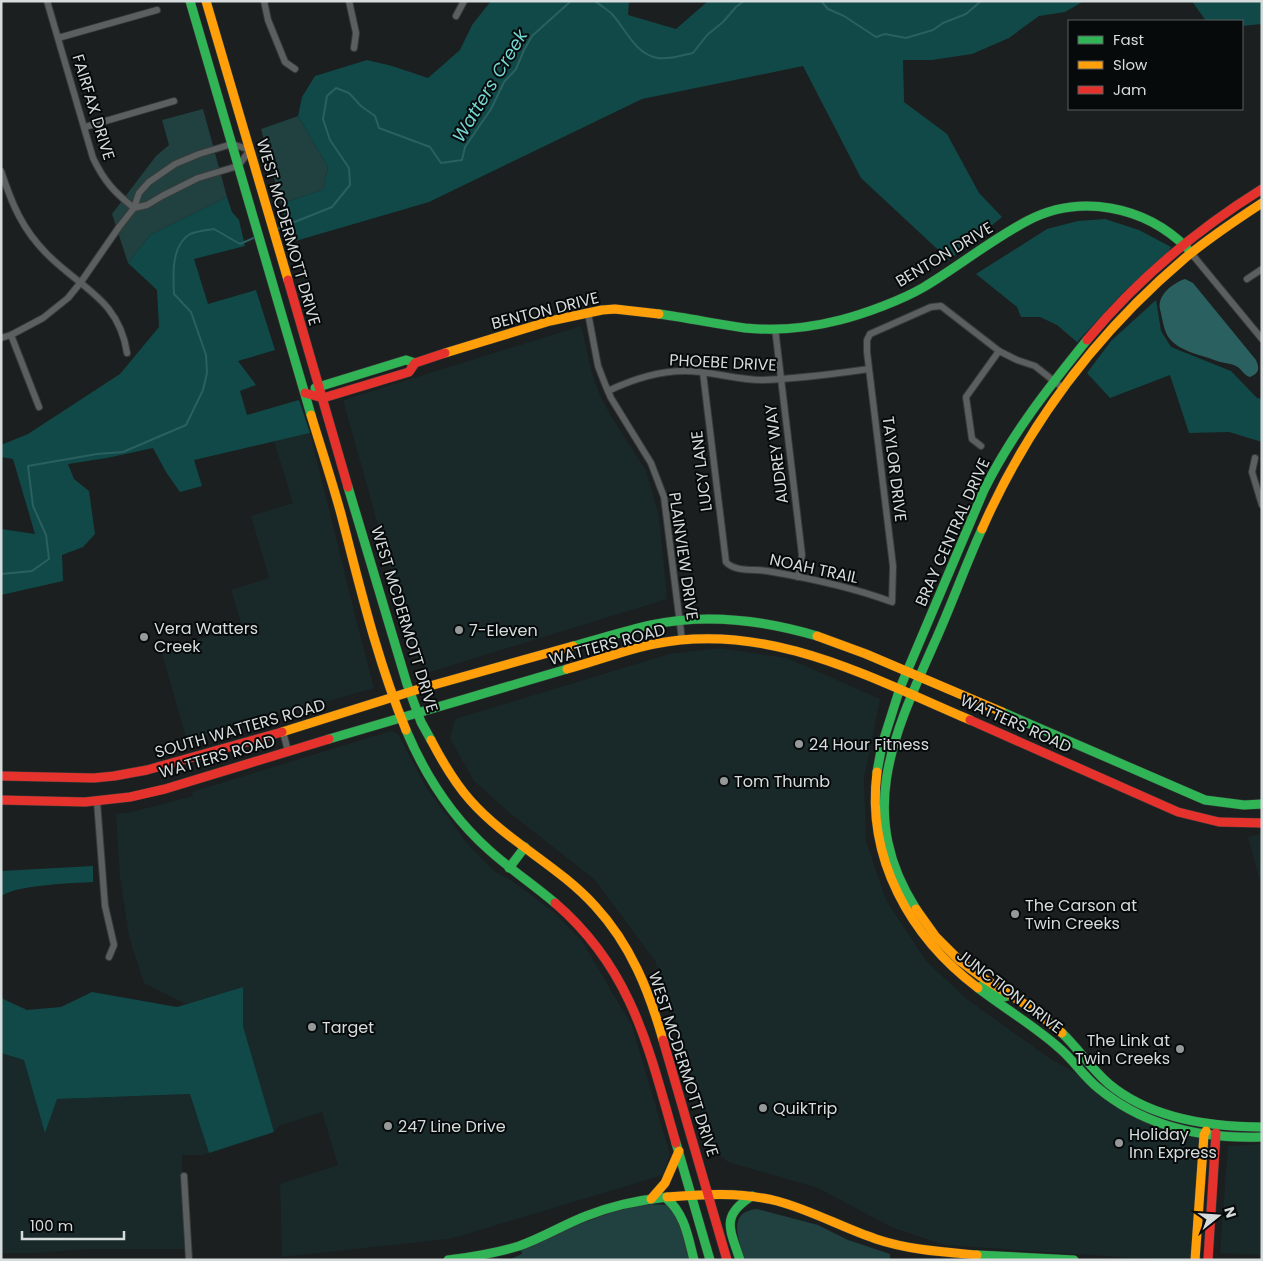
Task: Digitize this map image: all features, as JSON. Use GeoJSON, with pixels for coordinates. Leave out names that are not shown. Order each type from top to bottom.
{"type":"FeatureCollection","features":[{"type":"Feature","properties":{"kind":"main road","name":"WEST MCDERMOTT DRIVE"},"geometry":{"type":"LineString","coordinates":[[190,1],[340,512],[352,562],[392,698],[400,719],[420,761],[440,795],[460,820],[482,844],[509,868],[567,914],[598,949],[618,978],[635,1011],[647,1043],[710,1260]]}},
{"type":"Feature","properties":{"kind":"main road","name":"WEST MCDERMOTT DRIVE"},"geometry":{"type":"LineString","coordinates":[[206,1],[369,558],[418,714],[439,757],[459,786],[490,819],[595,906],[620,938],[634,960],[653,1005],[727,1260]]}},
{"type":"Feature","properties":{"kind":"main road","name":"BRAY CENTRAL DRIVE"},"geometry":{"type":"LineString","coordinates":[[898,690],[953,560],[996,467],[1054,380],[1120,302],[1183,244],[1262,189]]}},
{"type":"Feature","properties":{"kind":"main road","name":"BRAY CENTRAL DRIVE"},"geometry":{"type":"LineString","coordinates":[[911,695],[1008,474],[1040,422],[1080,366],[1128,309],[1191,253],[1262,203]]}},
{"type":"Feature","properties":{"kind":"main road","name":"BENTON DRIVE"},"geometry":{"type":"LineString","coordinates":[[322,398],[409,372],[415,363],[458,348],[550,321],[588,313],[615,309],[644,311],[747,328],[800,328],[841,320],[903,298],[1027,221],[1066,208],[1105,207],[1145,218],[1167,230],[1191,253]]}},
{"type":"Feature","properties":{"kind":"main road","name":"BENTON DRIVE"},"geometry":{"type":"LineString","coordinates":[[305,393],[319,386],[406,360],[415,363]]}},
{"type":"Feature","properties":{"kind":"main road"},"geometry":{"type":"LineString","coordinates":[[305,393],[322,398]]}},
{"type":"Feature","properties":{"kind":"main road"},"geometry":{"type":"LineString","coordinates":[[352,562],[369,558]]}},
{"type":"Feature","properties":{"kind":"main road","name":"WATTERS ROAD"},"geometry":{"type":"LineString","coordinates":[[392,698],[651,625],[679,620],[715,619],[749,621],[776,625],[816,636],[906,671],[1205,800],[1244,806],[1262,804]]}},
{"type":"Feature","properties":{"kind":"main road","name":"WATTERS ROAD"},"geometry":{"type":"LineString","coordinates":[[1,800],[71,802],[119,799],[150,792],[654,644],[682,640],[734,640],[773,645],[836,664],[995,730],[1178,812],[1207,821],[1244,824],[1262,823]]}},
{"type":"Feature","properties":{"kind":"main road","name":"JUNCTION DRIVE"},"geometry":{"type":"LineString","coordinates":[[898,690],[885,728],[876,771],[876,828],[884,862],[896,893],[914,925],[930,946],[973,986],[1056,1044],[1097,1087],[1129,1109],[1180,1131],[1216,1137],[1262,1137]]}},
{"type":"Feature","properties":{"kind":"main road","name":"JUNCTION DRIVE"},"geometry":{"type":"LineString","coordinates":[[911,695],[891,748],[883,789],[888,844],[911,903],[921,918],[961,962],[1037,1012],[1070,1040],[1093,1068],[1115,1088],[1141,1103],[1168,1113],[1212,1125],[1262,1127]]}},
{"type":"Feature","properties":{"kind":"main road","name":"SOUTH WATTERS ROAD"},"geometry":{"type":"LineString","coordinates":[[1,776],[94,778],[147,770],[283,732],[392,698]]}},
{"type":"Feature","properties":{"kind":"main road"},"geometry":{"type":"LineString","coordinates":[[876,771],[882,780],[881,799],[885,812]]}},
{"type":"Feature","properties":{"kind":"main road"},"geometry":{"type":"LineString","coordinates":[[509,868],[525,847]]}},
{"type":"Feature","properties":{"kind":"main road"},"geometry":{"type":"LineString","coordinates":[[960,975],[1004,997],[1012,995]]}},
{"type":"Feature","properties":{"kind":"main road"},"geometry":{"type":"LineString","coordinates":[[635,1011],[653,1005]]}},
{"type":"Feature","properties":{"kind":"main road"},"geometry":{"type":"LineString","coordinates":[[1195,1260],[1204,1135],[1212,1125]]}},
{"type":"Feature","properties":{"kind":"main road"},"geometry":{"type":"LineString","coordinates":[[1208,1260],[1216,1137],[1212,1125]]}},
{"type":"Feature","properties":{"kind":"main road"},"geometry":{"type":"LineString","coordinates":[[651,1199],[659,1194],[668,1180],[679,1151]]}},
{"type":"Feature","properties":{"kind":"main road"},"geometry":{"type":"LineString","coordinates":[[448,1260],[504,1250],[595,1213],[630,1202],[708,1195],[752,1196],[789,1204],[816,1213],[877,1240],[916,1250],[1074,1260]]}},
{"type":"Feature","properties":{"kind":"main road"},"geometry":{"type":"LineString","coordinates":[[740,1260],[730,1226],[730,1218],[736,1207],[752,1196]]}},
{"type":"Feature","properties":{"kind":"main road"},"geometry":{"type":"LineString","coordinates":[[666,1198],[676,1205],[682,1215],[694,1260]]}},
{"type":"Feature","properties":{"kind":"street","name":"FAIRFAX DRIVE"},"geometry":{"type":"LineString","coordinates":[[48,1],[93,158],[113,191],[134,208]]}},
{"type":"Feature","properties":{"kind":"street"},"geometry":{"type":"LineString","coordinates":[[264,1],[268,20],[285,62],[295,69]]}},
{"type":"Feature","properties":{"kind":"street"},"geometry":{"type":"LineString","coordinates":[[349,1],[356,33],[354,48]]}},
{"type":"Feature","properties":{"kind":"street"},"geometry":{"type":"LineString","coordinates":[[456,16],[464,1]]}},
{"type":"Feature","properties":{"kind":"street"},"geometry":{"type":"LineString","coordinates":[[58,38],[157,10]]}},
{"type":"Feature","properties":{"kind":"street"},"geometry":{"type":"LineString","coordinates":[[84,127],[174,101]]}},
{"type":"Feature","properties":{"kind":"street"},"geometry":{"type":"LineString","coordinates":[[1,338],[11,335],[43,318],[68,298],[134,208],[138,193],[149,182],[175,164],[199,154],[232,144],[250,150],[238,166],[198,178],[147,205],[134,208]]}},
{"type":"Feature","properties":{"kind":"street"},"geometry":{"type":"LineString","coordinates":[[1,171],[12,205],[25,227],[48,256],[101,299],[110,310],[124,336],[127,352]]}},
{"type":"Feature","properties":{"kind":"street","name":"BENTON DRIVE"},"geometry":{"type":"LineString","coordinates":[[1191,253],[1262,339]]}},
{"type":"Feature","properties":{"kind":"street"},"geometry":{"type":"LineString","coordinates":[[1247,279],[1262,269]]}},
{"type":"Feature","properties":{"kind":"street","name":"TAYLOR DRIVE"},"geometry":{"type":"LineString","coordinates":[[892,602],[893,566],[866,340],[875,331],[931,307],[941,306],[999,351]]}},
{"type":"Feature","properties":{"kind":"street","name":"PLAINVIEW DRIVE"},"geometry":{"type":"LineString","coordinates":[[588,313],[598,366],[608,391],[652,463],[664,497],[682,640]]}},
{"type":"Feature","properties":{"kind":"street","name":"AUDREY WAY"},"geometry":{"type":"LineString","coordinates":[[775,328],[802,555],[798,577]]}},
{"type":"Feature","properties":{"kind":"street"},"geometry":{"type":"LineString","coordinates":[[11,335],[39,407]]}},
{"type":"Feature","properties":{"kind":"street"},"geometry":{"type":"LineString","coordinates":[[981,446],[972,439],[966,398],[999,351],[1035,366],[1064,389]]}},
{"type":"Feature","properties":{"kind":"street","name":"PHOEBE DRIVE"},"geometry":{"type":"LineString","coordinates":[[608,391],[626,382],[663,372],[686,371],[760,380],[812,377],[869,370]]}},
{"type":"Feature","properties":{"kind":"street","name":"LUCY LANE"},"geometry":{"type":"LineString","coordinates":[[703,373],[724,556],[728,566]]}},
{"type":"Feature","properties":{"kind":"street"},"geometry":{"type":"LineString","coordinates":[[1255,458],[1252,472],[1262,506]]}},
{"type":"Feature","properties":{"kind":"street","name":"NOAH TRAIL"},"geometry":{"type":"LineString","coordinates":[[728,566],[798,577],[844,587],[892,602]]}},
{"type":"Feature","properties":{"kind":"street"},"geometry":{"type":"LineString","coordinates":[[283,732],[288,751]]}},
{"type":"Feature","properties":{"kind":"street"},"geometry":{"type":"LineString","coordinates":[[97,801],[105,906],[114,945],[109,957]]}},
{"type":"Feature","properties":{"kind":"street"},"geometry":{"type":"LineString","coordinates":[[184,1176],[189,1260]]}},
{"type":"Feature","properties":{"kind":"shaded area"},"geometry":{"type":"Polygon","coordinates":[[[491,1],[629,1],[628,15],[676,29],[708,1],[1084,1],[1065,12],[1039,16],[1009,38],[972,54],[932,60],[903,60],[904,102],[947,134],[979,193],[1002,217],[949,260],[861,178],[803,66],[642,99],[429,202],[292,242],[281,204],[324,189],[328,167],[298,116],[302,97],[315,76],[367,60],[428,78],[460,50],[472,25],[491,1]]]}},
{"type":"Feature","properties":{"kind":"shaded area"},"geometry":{"type":"Polygon","coordinates":[[[1192,1],[1262,1],[1262,24],[1243,26],[1243,20],[1205,20],[1192,1]]]}},
{"type":"Feature","properties":{"kind":"shaded area"},"geometry":{"type":"Polygon","coordinates":[[[203,109],[227,197],[150,235],[128,263],[112,214],[156,156],[169,145],[162,120],[203,109]]]}},
{"type":"Feature","properties":{"kind":"shaded area"},"geometry":{"type":"Polygon","coordinates":[[[298,116],[328,167],[324,189],[281,204],[261,129],[298,116]]]}},
{"type":"Feature","properties":{"kind":"shaded area"},"geometry":{"type":"Polygon","coordinates":[[[227,197],[232,212],[239,220],[245,246],[194,259],[208,304],[256,290],[275,350],[238,361],[256,385],[240,391],[247,415],[299,400],[310,433],[194,460],[202,486],[180,492],[153,448],[68,464],[74,479],[89,491],[95,534],[83,547],[62,555],[63,581],[1,595],[1,529],[35,534],[13,459],[1,457],[1,445],[28,434],[120,374],[159,327],[157,290],[128,263],[150,235],[227,197]]]}},
{"type":"Feature","properties":{"kind":"shaded area"},"geometry":{"type":"Polygon","coordinates":[[[1105,219],[1139,230],[1171,247],[1168,253],[1125,291],[1077,342],[1057,325],[1040,317],[1021,317],[1017,307],[976,274],[1047,229],[1078,221],[1105,219]]]}},
{"type":"Feature","properties":{"kind":"shaded area"},"geometry":{"type":"Polygon","coordinates":[[[1185,279],[1193,283],[1256,360],[1258,368],[1255,374],[1250,377],[1236,366],[1185,350],[1169,338],[1164,328],[1160,309],[1161,299],[1167,290],[1185,279]]]}},
{"type":"Feature","properties":{"kind":"shaded area"},"geometry":{"type":"Polygon","coordinates":[[[1156,300],[1161,331],[1171,347],[1231,371],[1257,398],[1262,399],[1262,442],[1229,432],[1189,433],[1170,375],[1110,398],[1087,373],[1111,341],[1156,300]]]}},
{"type":"Feature","properties":{"kind":"shaded area"},"geometry":{"type":"Polygon","coordinates":[[[581,326],[592,373],[600,395],[646,471],[659,516],[667,599],[430,672],[415,657],[343,400],[581,326]]]}},
{"type":"Feature","properties":{"kind":"shaded area"},"geometry":{"type":"Polygon","coordinates":[[[310,433],[374,688],[187,741],[161,650],[242,626],[231,590],[269,578],[251,516],[293,503],[274,441],[310,433]]]}},
{"type":"Feature","properties":{"kind":"shaded area"},"geometry":{"type":"Polygon","coordinates":[[[719,648],[787,658],[880,699],[864,779],[866,841],[886,900],[926,961],[968,1000],[1052,1060],[1199,1139],[1190,1260],[1164,1260],[944,1245],[891,1227],[818,1188],[728,1162],[713,1149],[672,1009],[655,961],[595,880],[506,810],[473,780],[450,738],[455,719],[669,654],[719,648]]]}},
{"type":"Feature","properties":{"kind":"shaded area"},"geometry":{"type":"Polygon","coordinates":[[[390,731],[398,734],[426,787],[466,842],[495,872],[511,880],[554,912],[582,941],[632,1026],[670,1154],[663,1175],[460,1236],[282,1257],[280,1184],[338,1165],[322,1112],[279,1126],[274,1132],[243,1026],[243,987],[186,1004],[144,983],[129,937],[120,876],[116,814],[132,812],[193,796],[192,792],[390,731]]]}},
{"type":"Feature","properties":{"kind":"shaded area"},"geometry":{"type":"Polygon","coordinates":[[[1262,834],[1262,888],[1248,837],[1262,834]]]}},
{"type":"Feature","properties":{"kind":"shaded area"},"geometry":{"type":"Polygon","coordinates":[[[93,866],[93,882],[30,887],[7,893],[1,897],[1,871],[93,866]]]}},
{"type":"Feature","properties":{"kind":"shaded area"},"geometry":{"type":"Polygon","coordinates":[[[243,987],[243,1026],[274,1132],[209,1153],[190,1094],[57,1099],[45,1133],[24,1060],[1,1053],[1,998],[27,1010],[61,1007],[92,992],[177,1007],[243,987]]]}},
{"type":"Feature","properties":{"kind":"shaded area"},"geometry":{"type":"Polygon","coordinates":[[[1,1053],[24,1060],[56,1099],[191,1094],[209,1153],[203,1155],[182,1155],[184,1249],[90,1249],[1,1253],[1,1053]]]}},
{"type":"Feature","properties":{"kind":"shaded area"},"geometry":{"type":"Polygon","coordinates":[[[1262,1144],[1262,1255],[1220,1253],[1228,1146],[1262,1144]]]}},
{"type":"Feature","properties":{"kind":"shaded area"},"geometry":{"type":"Polygon","coordinates":[[[645,1204],[670,1205],[678,1212],[690,1260],[508,1260],[522,1254],[521,1249],[567,1229],[597,1217],[645,1204]]]}},
{"type":"Feature","properties":{"kind":"shaded area"},"geometry":{"type":"Polygon","coordinates":[[[757,1209],[818,1225],[848,1240],[890,1254],[890,1260],[745,1260],[738,1236],[738,1221],[747,1211],[757,1209]]]}},
{"type":"Feature","properties":{"kind":"waterway","name":"Watters Creek"},"geometry":{"type":"LineString","coordinates":[[277,229],[332,207],[350,185],[349,168],[330,140],[323,119],[327,96],[336,88],[349,93],[361,106],[375,116],[379,128],[430,147],[441,163],[462,160],[465,147],[491,109],[504,82],[516,69],[532,36],[571,1]]}},
{"type":"Feature","properties":{"kind":"waterway","name":"Watters Creek"},"geometry":{"type":"LineString","coordinates":[[595,1],[611,13],[636,46],[642,51],[658,58],[671,58],[693,53],[707,35],[744,1]]}},
{"type":"Feature","properties":{"kind":"waterway","name":"Watters Creek"},"geometry":{"type":"LineString","coordinates":[[821,1],[828,9],[844,16],[876,37],[885,34],[906,38],[933,30],[943,23],[966,14],[981,1]]}},
{"type":"Feature","properties":{"kind":"waterway","name":"Watters Creek"},"geometry":{"type":"LineString","coordinates":[[1,574],[32,571],[49,559],[46,535],[33,506],[28,466],[97,454],[123,452],[186,425],[203,390],[207,373],[206,355],[191,312],[174,294],[176,253],[184,239],[190,234],[199,231],[214,229],[240,244],[256,237]]}},
{"type":"Feature","properties":{"kind":"traffic: fast"},"geometry":{"type":"LineString","coordinates":[[190,1],[311,415]]}},
{"type":"Feature","properties":{"kind":"traffic: fast"},"geometry":{"type":"LineString","coordinates":[[659,314],[757,329],[792,328],[840,320],[905,297],[937,279],[1027,221],[1047,212],[1068,208],[1090,206],[1111,208],[1132,214],[1152,222],[1187,248]]}},
{"type":"Feature","properties":{"kind":"traffic: fast"},"geometry":{"type":"LineString","coordinates":[[877,772],[882,745],[900,688],[984,490],[1018,431],[1087,340]]}},
{"type":"Feature","properties":{"kind":"traffic: fast"},"geometry":{"type":"LineString","coordinates":[[315,388],[406,360],[415,363]]}},
{"type":"Feature","properties":{"kind":"traffic: fast"},"geometry":{"type":"LineString","coordinates":[[348,487],[407,684],[421,722],[431,740]]}},
{"type":"Feature","properties":{"kind":"traffic: fast"},"geometry":{"type":"LineString","coordinates":[[916,909],[897,873],[887,839],[884,805],[888,772],[907,706],[982,529]]}},
{"type":"Feature","properties":{"kind":"traffic: fast"},"geometry":{"type":"LineString","coordinates":[[573,646],[651,625],[693,619],[755,622],[817,636]]}},
{"type":"Feature","properties":{"kind":"traffic: fast"},"geometry":{"type":"LineString","coordinates":[[329,739],[567,669]]}},
{"type":"Feature","properties":{"kind":"traffic: fast"},"geometry":{"type":"LineString","coordinates":[[1002,712],[1205,800],[1244,805],[1262,804]]}},
{"type":"Feature","properties":{"kind":"traffic: fast"},"geometry":{"type":"LineString","coordinates":[[406,730],[422,763],[441,795],[476,838],[555,903]]}},
{"type":"Feature","properties":{"kind":"traffic: fast"},"geometry":{"type":"LineString","coordinates":[[509,868],[525,847]]}},
{"type":"Feature","properties":{"kind":"traffic: fast"},"geometry":{"type":"LineString","coordinates":[[981,986],[1004,997],[1012,995]]}},
{"type":"Feature","properties":{"kind":"traffic: fast"},"geometry":{"type":"LineString","coordinates":[[978,988],[1048,1039],[1098,1088],[1135,1112],[1175,1128],[1196,1133],[1218,1136],[1262,1137]]}},
{"type":"Feature","properties":{"kind":"traffic: fast"},"geometry":{"type":"LineString","coordinates":[[1062,1033],[1109,1084],[1125,1096],[1143,1105],[1162,1113],[1202,1122],[1242,1127],[1262,1127]]}},
{"type":"Feature","properties":{"kind":"traffic: fast"},"geometry":{"type":"LineString","coordinates":[[676,1143],[710,1260]]}},
{"type":"Feature","properties":{"kind":"traffic: fast"},"geometry":{"type":"LineString","coordinates":[[740,1260],[730,1224],[735,1210],[752,1196]]}},
{"type":"Feature","properties":{"kind":"traffic: fast"},"geometry":{"type":"LineString","coordinates":[[448,1260],[502,1251],[519,1246],[605,1209],[667,1197]]}},
{"type":"Feature","properties":{"kind":"traffic: fast"},"geometry":{"type":"LineString","coordinates":[[666,1198],[678,1211],[682,1219],[688,1234],[694,1260]]}},
{"type":"Feature","properties":{"kind":"traffic: fast"},"geometry":{"type":"LineString","coordinates":[[977,1255],[1074,1260]]}},
{"type":"Feature","properties":{"kind":"traffic: slow"},"geometry":{"type":"LineString","coordinates":[[206,1],[288,280]]}},
{"type":"Feature","properties":{"kind":"traffic: slow"},"geometry":{"type":"LineString","coordinates":[[982,529],[1000,490],[1021,453],[1068,382],[1095,349],[1123,317],[1185,258],[1213,236],[1262,203]]}},
{"type":"Feature","properties":{"kind":"traffic: slow"},"geometry":{"type":"LineString","coordinates":[[445,353],[550,321],[602,310],[615,309],[659,314]]}},
{"type":"Feature","properties":{"kind":"traffic: slow"},"geometry":{"type":"LineString","coordinates":[[311,415],[338,502],[362,596],[386,677],[406,730]]}},
{"type":"Feature","properties":{"kind":"traffic: slow"},"geometry":{"type":"LineString","coordinates":[[817,636],[866,654],[1002,712]]}},
{"type":"Feature","properties":{"kind":"traffic: slow"},"geometry":{"type":"LineString","coordinates":[[567,669],[654,644],[696,639],[737,640],[817,657],[856,671],[970,720]]}},
{"type":"Feature","properties":{"kind":"traffic: slow"},"geometry":{"type":"LineString","coordinates":[[282,732],[419,689],[573,646]]}},
{"type":"Feature","properties":{"kind":"traffic: slow"},"geometry":{"type":"LineString","coordinates":[[431,740],[459,786],[484,815],[565,878],[608,921],[629,953],[645,986],[663,1040]]}},
{"type":"Feature","properties":{"kind":"traffic: slow"},"geometry":{"type":"LineString","coordinates":[[877,772],[875,804],[879,835],[886,865],[898,893],[913,920],[932,945],[954,968],[978,988]]}},
{"type":"Feature","properties":{"kind":"traffic: slow"},"geometry":{"type":"LineString","coordinates":[[916,909],[936,937],[960,961],[1034,1010],[1062,1033]]}},
{"type":"Feature","properties":{"kind":"traffic: slow"},"geometry":{"type":"LineString","coordinates":[[1195,1260],[1204,1135],[1206,1131]]}},
{"type":"Feature","properties":{"kind":"traffic: slow"},"geometry":{"type":"LineString","coordinates":[[651,1199],[665,1183],[679,1151]]}},
{"type":"Feature","properties":{"kind":"traffic: slow"},"geometry":{"type":"LineString","coordinates":[[667,1197],[722,1194],[763,1198],[802,1209],[888,1243],[926,1250],[977,1255]]}},
{"type":"Feature","properties":{"kind":"traffic: jam"},"geometry":{"type":"LineString","coordinates":[[1087,340],[1126,297],[1168,257],[1214,221],[1262,189]]}},
{"type":"Feature","properties":{"kind":"traffic: jam"},"geometry":{"type":"LineString","coordinates":[[288,280],[348,487]]}},
{"type":"Feature","properties":{"kind":"traffic: jam"},"geometry":{"type":"LineString","coordinates":[[305,393],[323,398],[409,372],[415,363],[445,353]]}},
{"type":"Feature","properties":{"kind":"traffic: jam"},"geometry":{"type":"LineString","coordinates":[[970,720],[1178,812],[1219,822],[1262,823]]}},
{"type":"Feature","properties":{"kind":"traffic: jam"},"geometry":{"type":"LineString","coordinates":[[1,776],[94,778],[114,776],[147,770],[282,732]]}},
{"type":"Feature","properties":{"kind":"traffic: jam"},"geometry":{"type":"LineString","coordinates":[[1,800],[85,802],[130,797],[165,789],[329,739]]}},
{"type":"Feature","properties":{"kind":"traffic: jam"},"geometry":{"type":"LineString","coordinates":[[555,903],[581,929],[603,956],[635,1013],[657,1076],[676,1143]]}},
{"type":"Feature","properties":{"kind":"traffic: jam"},"geometry":{"type":"LineString","coordinates":[[663,1040],[727,1260]]}},
{"type":"Feature","properties":{"kind":"traffic: jam"},"geometry":{"type":"LineString","coordinates":[[1208,1260],[1216,1133]]}},
{"type":"Feature","properties":{"kind":"place","name":"7-Eleven"},"geometry":{"type":"Point","coordinates":[459,630]}},
{"type":"Feature","properties":{"kind":"place","name":"Vera Watters Creek"},"geometry":{"type":"Point","coordinates":[144,637]}},
{"type":"Feature","properties":{"kind":"place","name":"24 Hour Fitness"},"geometry":{"type":"Point","coordinates":[799,744]}},
{"type":"Feature","properties":{"kind":"place","name":"Tom Thumb"},"geometry":{"type":"Point","coordinates":[724,781]}},
{"type":"Feature","properties":{"kind":"place","name":"The Carson at Twin Creeks"},"geometry":{"type":"Point","coordinates":[1015,914]}},
{"type":"Feature","properties":{"kind":"place","name":"Target"},"geometry":{"type":"Point","coordinates":[312,1027]}},
{"type":"Feature","properties":{"kind":"place","name":"The Link at Twin Creeks"},"geometry":{"type":"Point","coordinates":[1180,1049]}},
{"type":"Feature","properties":{"kind":"place","name":"QuikTrip"},"geometry":{"type":"Point","coordinates":[763,1108]}},
{"type":"Feature","properties":{"kind":"place","name":"247 Line Drive"},"geometry":{"type":"Point","coordinates":[388,1126]}},
{"type":"Feature","properties":{"kind":"place","name":"Holiday Inn Express"},"geometry":{"type":"Point","coordinates":[1119,1143]}}]}
